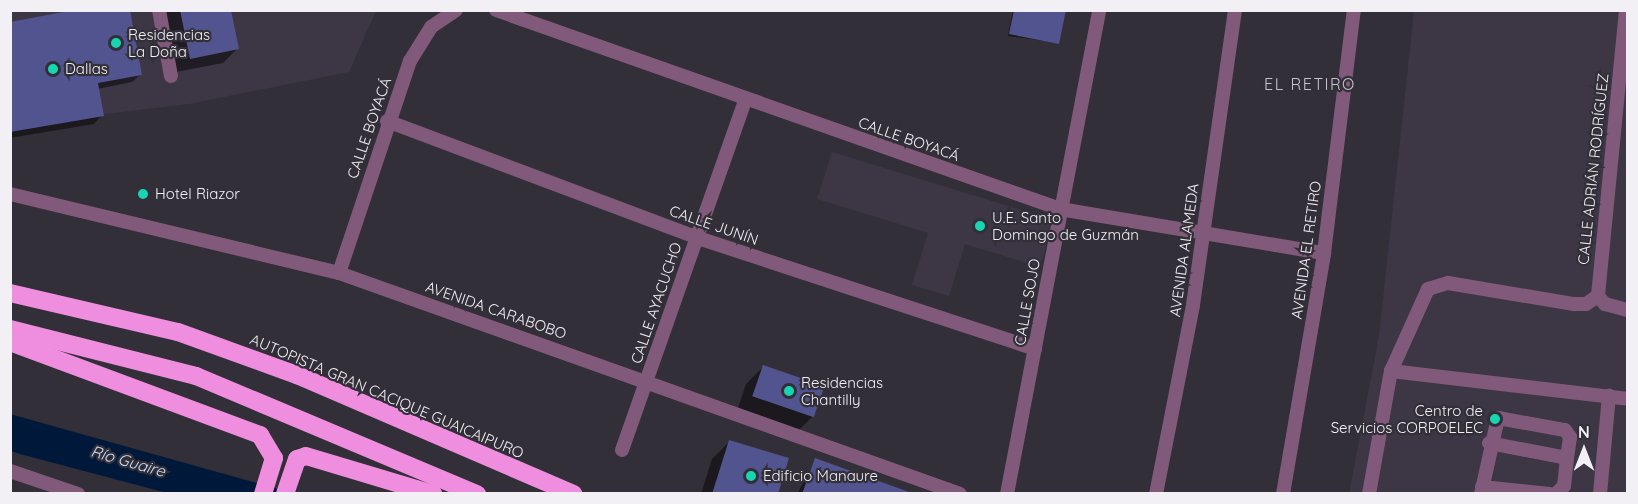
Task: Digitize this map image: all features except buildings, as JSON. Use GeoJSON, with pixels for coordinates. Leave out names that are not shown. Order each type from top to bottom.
{"type":"FeatureCollection","features":[{"type":"Feature","properties":{"kind":"highway","name":"AUTOPISTA GRAN CACIQUE GUAICAIPURO"},"geometry":{"type":"LineString","coordinates":[[10,293],[178,332],[297,375],[573,494]]}},
{"type":"Feature","properties":{"kind":"highway"},"geometry":{"type":"LineString","coordinates":[[10,329],[196,376],[477,494]]}},
{"type":"Feature","properties":{"kind":"highway"},"geometry":{"type":"LineString","coordinates":[[10,342],[246,427],[267,441],[274,458],[263,494]]}},
{"type":"Feature","properties":{"kind":"highway"},"geometry":{"type":"LineString","coordinates":[[285,494],[293,468],[306,456],[433,494]]}},
{"type":"Feature","properties":{"kind":"street"},"geometry":{"type":"LineString","coordinates":[[159,10],[171,76]]}},
{"type":"Feature","properties":{"kind":"street","name":"CALLE BOYACÁ"},"geometry":{"type":"LineString","coordinates":[[339,273],[387,121],[410,61],[431,27],[456,10]]}},
{"type":"Feature","properties":{"kind":"street","name":"CALLE BOYACÁ"},"geometry":{"type":"LineString","coordinates":[[496,10],[745,100],[1060,209],[1202,237],[1324,254]]}},
{"type":"Feature","properties":{"kind":"street","name":"CALLE SOJO"},"geometry":{"type":"LineString","coordinates":[[1007,494],[1099,10]]}},
{"type":"Feature","properties":{"kind":"street","name":"AVENIDA ALAMEDA"},"geometry":{"type":"LineString","coordinates":[[1156,494],[1202,237],[1235,10]]}},
{"type":"Feature","properties":{"kind":"street","name":"AVENIDA EL RETIRO"},"geometry":{"type":"LineString","coordinates":[[1283,494],[1324,254],[1354,10]]}},
{"type":"Feature","properties":{"kind":"street","name":"CALLE ADRIÁN RODRÍGUEZ"},"geometry":{"type":"LineString","coordinates":[[1598,296],[1626,10]]}},
{"type":"Feature","properties":{"kind":"street","name":"CALLE AYACUCHO"},"geometry":{"type":"LineString","coordinates":[[622,450],[745,100]]}},
{"type":"Feature","properties":{"kind":"street","name":"CALLE JUNÍN"},"geometry":{"type":"LineString","coordinates":[[387,121],[695,237],[1035,349]]}},
{"type":"Feature","properties":{"kind":"street","name":"AVENIDA CARABOBO"},"geometry":{"type":"LineString","coordinates":[[10,194],[339,273],[960,494]]}},
{"type":"Feature","properties":{"kind":"street"},"geometry":{"type":"LineString","coordinates":[[1369,494],[1391,371],[1420,300],[1436,284],[1574,304],[1586,304],[1598,296],[1605,304],[1628,310]]}},
{"type":"Feature","properties":{"kind":"street"},"geometry":{"type":"LineString","coordinates":[[1391,371],[1628,399]]}},
{"type":"Feature","properties":{"kind":"street"},"geometry":{"type":"LineString","coordinates":[[1600,494],[1609,395]]}},
{"type":"Feature","properties":{"kind":"street"},"geometry":{"type":"LineString","coordinates":[[1550,494],[1481,490],[1489,443],[1498,418],[1565,430],[1570,436],[1564,486],[1556,494]]}},
{"type":"Feature","properties":{"kind":"street"},"geometry":{"type":"LineString","coordinates":[[1489,443],[1567,458]]}},
{"type":"Feature","properties":{"kind":"street"},"geometry":{"type":"LineString","coordinates":[[10,471],[78,494]]}},
{"type":"Feature","properties":{"kind":"shaded area"},"geometry":{"type":"Polygon","coordinates":[[[11,11],[376,11],[349,72],[189,104],[11,125],[11,11]]]}},
{"type":"Feature","properties":{"kind":"shaded area"},"geometry":{"type":"Polygon","coordinates":[[[1414,11],[1627,11],[1627,493],[1349,494],[1379,336],[1414,11]]]}},
{"type":"Feature","properties":{"kind":"shaded area","name":"U.E. Santo Domingo de Guzmán"},"geometry":{"type":"Polygon","coordinates":[[[832,152],[1054,220],[1040,267],[965,244],[949,296],[912,285],[928,233],[817,199],[832,152]]]}},
{"type":"Feature","properties":{"kind":"water","name":"Río Guaire"},"geometry":{"type":"Polygon","coordinates":[[[10,414],[292,493],[167,493],[20,454],[11,451],[10,414]]]}},
{"type":"Feature","properties":{"kind":"place","name":"Residencias La Doña"},"geometry":{"type":"Point","coordinates":[116,43]}},
{"type":"Feature","properties":{"kind":"place","name":"Dallas"},"geometry":{"type":"Point","coordinates":[53,69]}},
{"type":"Feature","properties":{"kind":"place","name":"Hotel Riazor"},"geometry":{"type":"Point","coordinates":[143,194]}},
{"type":"Feature","properties":{"kind":"place","name":"U.E. Santo Domingo de Guzmán"},"geometry":{"type":"Point","coordinates":[980,226]}},
{"type":"Feature","properties":{"kind":"place","name":"Residencias Chantilly"},"geometry":{"type":"Point","coordinates":[789,391]}},
{"type":"Feature","properties":{"kind":"place","name":"Centro de Servicios CORPOELEC"},"geometry":{"type":"Point","coordinates":[1495,419]}},
{"type":"Feature","properties":{"kind":"place","name":"Edificio Manaure"},"geometry":{"type":"Point","coordinates":[751,476]}},
{"type":"Feature","properties":{"kind":"district","name":"EL RETIRO"},"geometry":{"type":"Point","coordinates":[1310,84]}}]}
